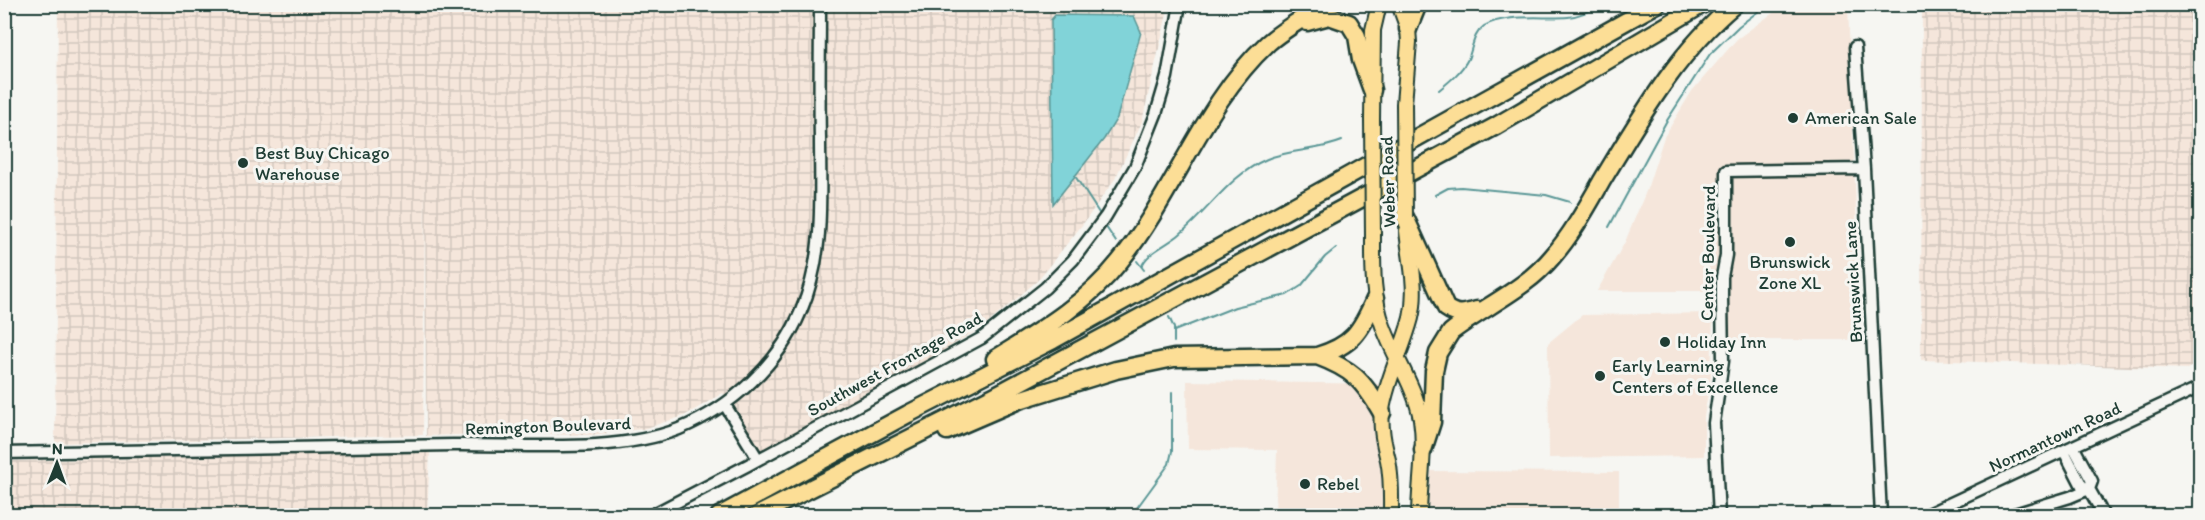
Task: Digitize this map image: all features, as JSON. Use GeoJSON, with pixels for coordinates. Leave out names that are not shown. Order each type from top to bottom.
{"type":"FeatureCollection","features":[{"type":"Feature","properties":{"kind":"highway"},"geometry":{"type":"LineString","coordinates":[[908,414],[1067,313],[1096,287],[1120,261],[1154,212],[1225,92],[1270,42],[1325,4]]}},
{"type":"Feature","properties":{"kind":"highway"},"geometry":{"type":"LineString","coordinates":[[1408,29],[1418,4]]}},
{"type":"Feature","properties":{"kind":"highway"},"geometry":{"type":"LineString","coordinates":[[719,516],[908,414],[1053,340],[1657,4]]}},
{"type":"Feature","properties":{"kind":"highway"},"geometry":{"type":"LineString","coordinates":[[763,511],[1002,392],[1496,126],[1703,4]]}},
{"type":"Feature","properties":{"kind":"highway"},"geometry":{"type":"LineString","coordinates":[[1423,450],[1432,422],[1434,371],[1438,353],[1451,332],[1522,285],[1553,256],[1585,210],[1645,111],[1677,67],[1721,16],[1735,4]]}},
{"type":"Feature","properties":{"kind":"highway"},"geometry":{"type":"LineString","coordinates":[[1291,28],[1329,16],[1349,23],[1357,36],[1361,60],[1372,90]]}},
{"type":"Feature","properties":{"kind":"highway"},"geometry":{"type":"LineString","coordinates":[[1405,217],[1446,308],[1453,314],[1462,314],[1486,308]]}},
{"type":"Feature","properties":{"kind":"highway"},"geometry":{"type":"LineString","coordinates":[[763,511],[1019,400],[1116,370],[1174,358],[1250,355],[1317,356],[1335,351],[1348,343],[1365,322],[1375,298]]}},
{"type":"Feature","properties":{"kind":"highway"},"geometry":{"type":"LineString","coordinates":[[1317,356],[1340,364],[1354,374],[1369,391],[1382,413]]}},
{"type":"Feature","properties":{"kind":"main road","name":"Weber Road"},"geometry":{"type":"LineString","coordinates":[[1379,4],[1373,30],[1372,90],[1375,298],[1382,324],[1412,390],[1421,418],[1423,450],[1419,516]]}},
{"type":"Feature","properties":{"kind":"main road","name":"Weber Road"},"geometry":{"type":"LineString","coordinates":[[1391,516],[1392,487],[1382,434],[1382,413],[1386,390],[1411,316],[1414,297],[1414,279],[1405,217],[1404,104],[1409,57],[1408,29],[1399,4]]}},
{"type":"Feature","properties":{"kind":"street","name":"Remington Boulevard"},"geometry":{"type":"LineString","coordinates":[[4,453],[457,445],[598,445],[644,440],[679,429],[724,405],[758,376],[784,344],[801,312],[814,273],[820,235],[820,4]]}},
{"type":"Feature","properties":{"kind":"street","name":"Southwest Frontage Road"},"geometry":{"type":"LineString","coordinates":[[650,516],[982,338],[1044,288],[1073,260],[1106,216],[1136,167],[1167,77],[1180,4]]}},
{"type":"Feature","properties":{"kind":"street","name":"Brunswick Lane"},"geometry":{"type":"LineString","coordinates":[[1855,47],[1864,169],[1881,516]]}},
{"type":"Feature","properties":{"kind":"street","name":"Center Boulevard"},"geometry":{"type":"LineString","coordinates":[[1719,516],[1714,423],[1723,361],[1722,298],[1726,255],[1726,171],[1864,169]]}},
{"type":"Feature","properties":{"kind":"street","name":"Normantown Road"},"geometry":{"type":"LineString","coordinates":[[1923,516],[2200,387]]}},
{"type":"Feature","properties":{"kind":"street"},"geometry":{"type":"LineString","coordinates":[[724,405],[758,459]]}},
{"type":"Feature","properties":{"kind":"street"},"geometry":{"type":"LineString","coordinates":[[2008,516],[2089,489],[2092,481],[2068,449]]}},
{"type":"Feature","properties":{"kind":"street"},"geometry":{"type":"LineString","coordinates":[[2089,489],[2104,516]]}},
{"type":"Feature","properties":{"kind":"shaded area"},"geometry":{"type":"Polygon","coordinates":[[[58,5],[1169,5],[1142,122],[1115,179],[1083,224],[1037,281],[988,323],[922,364],[762,451],[723,393],[684,416],[643,429],[590,435],[426,436],[425,178],[423,435],[55,443],[58,5]]]}},
{"type":"Feature","properties":{"kind":"shaded area"},"geometry":{"type":"Polygon","coordinates":[[[1784,5],[1848,5],[1861,340],[1730,340],[1729,291],[1597,291],[1625,242],[1647,189],[1664,137],[1692,91],[1737,39],[1784,5]]]}},
{"type":"Feature","properties":{"kind":"shaded area"},"geometry":{"type":"Polygon","coordinates":[[[1922,5],[2200,5],[2200,362],[2187,369],[1921,360],[1922,5]]]}},
{"type":"Feature","properties":{"kind":"shaded area"},"geometry":{"type":"Polygon","coordinates":[[[1713,313],[1711,376],[1704,416],[1704,456],[1549,458],[1548,343],[1582,315],[1713,313]]]}},
{"type":"Feature","properties":{"kind":"shaded area"},"geometry":{"type":"Polygon","coordinates":[[[1187,381],[1389,384],[1388,515],[1275,515],[1277,450],[1188,449],[1187,381]]]}},
{"type":"Feature","properties":{"kind":"shaded area"},"geometry":{"type":"Polygon","coordinates":[[[430,452],[427,515],[5,515],[5,461],[430,452]]]}},
{"type":"Feature","properties":{"kind":"shaded area"},"geometry":{"type":"Polygon","coordinates":[[[1419,471],[1619,472],[1619,515],[1418,516],[1419,471]]]}},
{"type":"Feature","properties":{"kind":"water"},"geometry":{"type":"Polygon","coordinates":[[[1055,15],[1134,16],[1141,32],[1117,118],[1104,139],[1053,204],[1051,20],[1055,15]]]}},
{"type":"Feature","properties":{"kind":"waterway"},"geometry":{"type":"LineString","coordinates":[[1439,90],[1455,76],[1468,59],[1475,37],[1484,26],[1502,19],[1572,16],[1602,4]]}},
{"type":"Feature","properties":{"kind":"waterway"},"geometry":{"type":"LineString","coordinates":[[1609,227],[1666,122],[1710,54],[1739,26],[1768,4]]}},
{"type":"Feature","properties":{"kind":"waterway"},"geometry":{"type":"LineString","coordinates":[[1142,266],[1148,256],[1191,225],[1231,183],[1254,166],[1285,153],[1324,147],[1342,141]]}},
{"type":"Feature","properties":{"kind":"waterway"},"geometry":{"type":"LineString","coordinates":[[1075,176],[1101,216]]}},
{"type":"Feature","properties":{"kind":"waterway"},"geometry":{"type":"LineString","coordinates":[[1435,195],[1448,188],[1461,187],[1546,195],[1570,202]]}},
{"type":"Feature","properties":{"kind":"waterway"},"geometry":{"type":"LineString","coordinates":[[1104,224],[1116,242]]}},
{"type":"Feature","properties":{"kind":"waterway"},"geometry":{"type":"LineString","coordinates":[[1174,331],[1235,307],[1287,295],[1301,286],[1325,257],[1336,248]]}},
{"type":"Feature","properties":{"kind":"waterway"},"geometry":{"type":"LineString","coordinates":[[1137,261],[1144,270]]}},
{"type":"Feature","properties":{"kind":"waterway"},"geometry":{"type":"LineString","coordinates":[[1169,317],[1174,328],[1174,342]]}},
{"type":"Feature","properties":{"kind":"waterway"},"geometry":{"type":"LineString","coordinates":[[1131,516],[1169,464],[1172,451],[1172,392]]}},
{"type":"Feature","properties":{"kind":"place","name":"American Sale"},"geometry":{"type":"Point","coordinates":[1793,118]}},
{"type":"Feature","properties":{"kind":"place","name":"Best Buy Chicago Warehouse"},"geometry":{"type":"Point","coordinates":[243,163]}},
{"type":"Feature","properties":{"kind":"place","name":"Brunswick Zone XL"},"geometry":{"type":"Point","coordinates":[1790,242]}},
{"type":"Feature","properties":{"kind":"place","name":"Holiday Inn"},"geometry":{"type":"Point","coordinates":[1665,342]}},
{"type":"Feature","properties":{"kind":"place","name":"Early Learning Centers of Excellence"},"geometry":{"type":"Point","coordinates":[1600,376]}},
{"type":"Feature","properties":{"kind":"place","name":"Rebel"},"geometry":{"type":"Point","coordinates":[1305,484]}}]}
